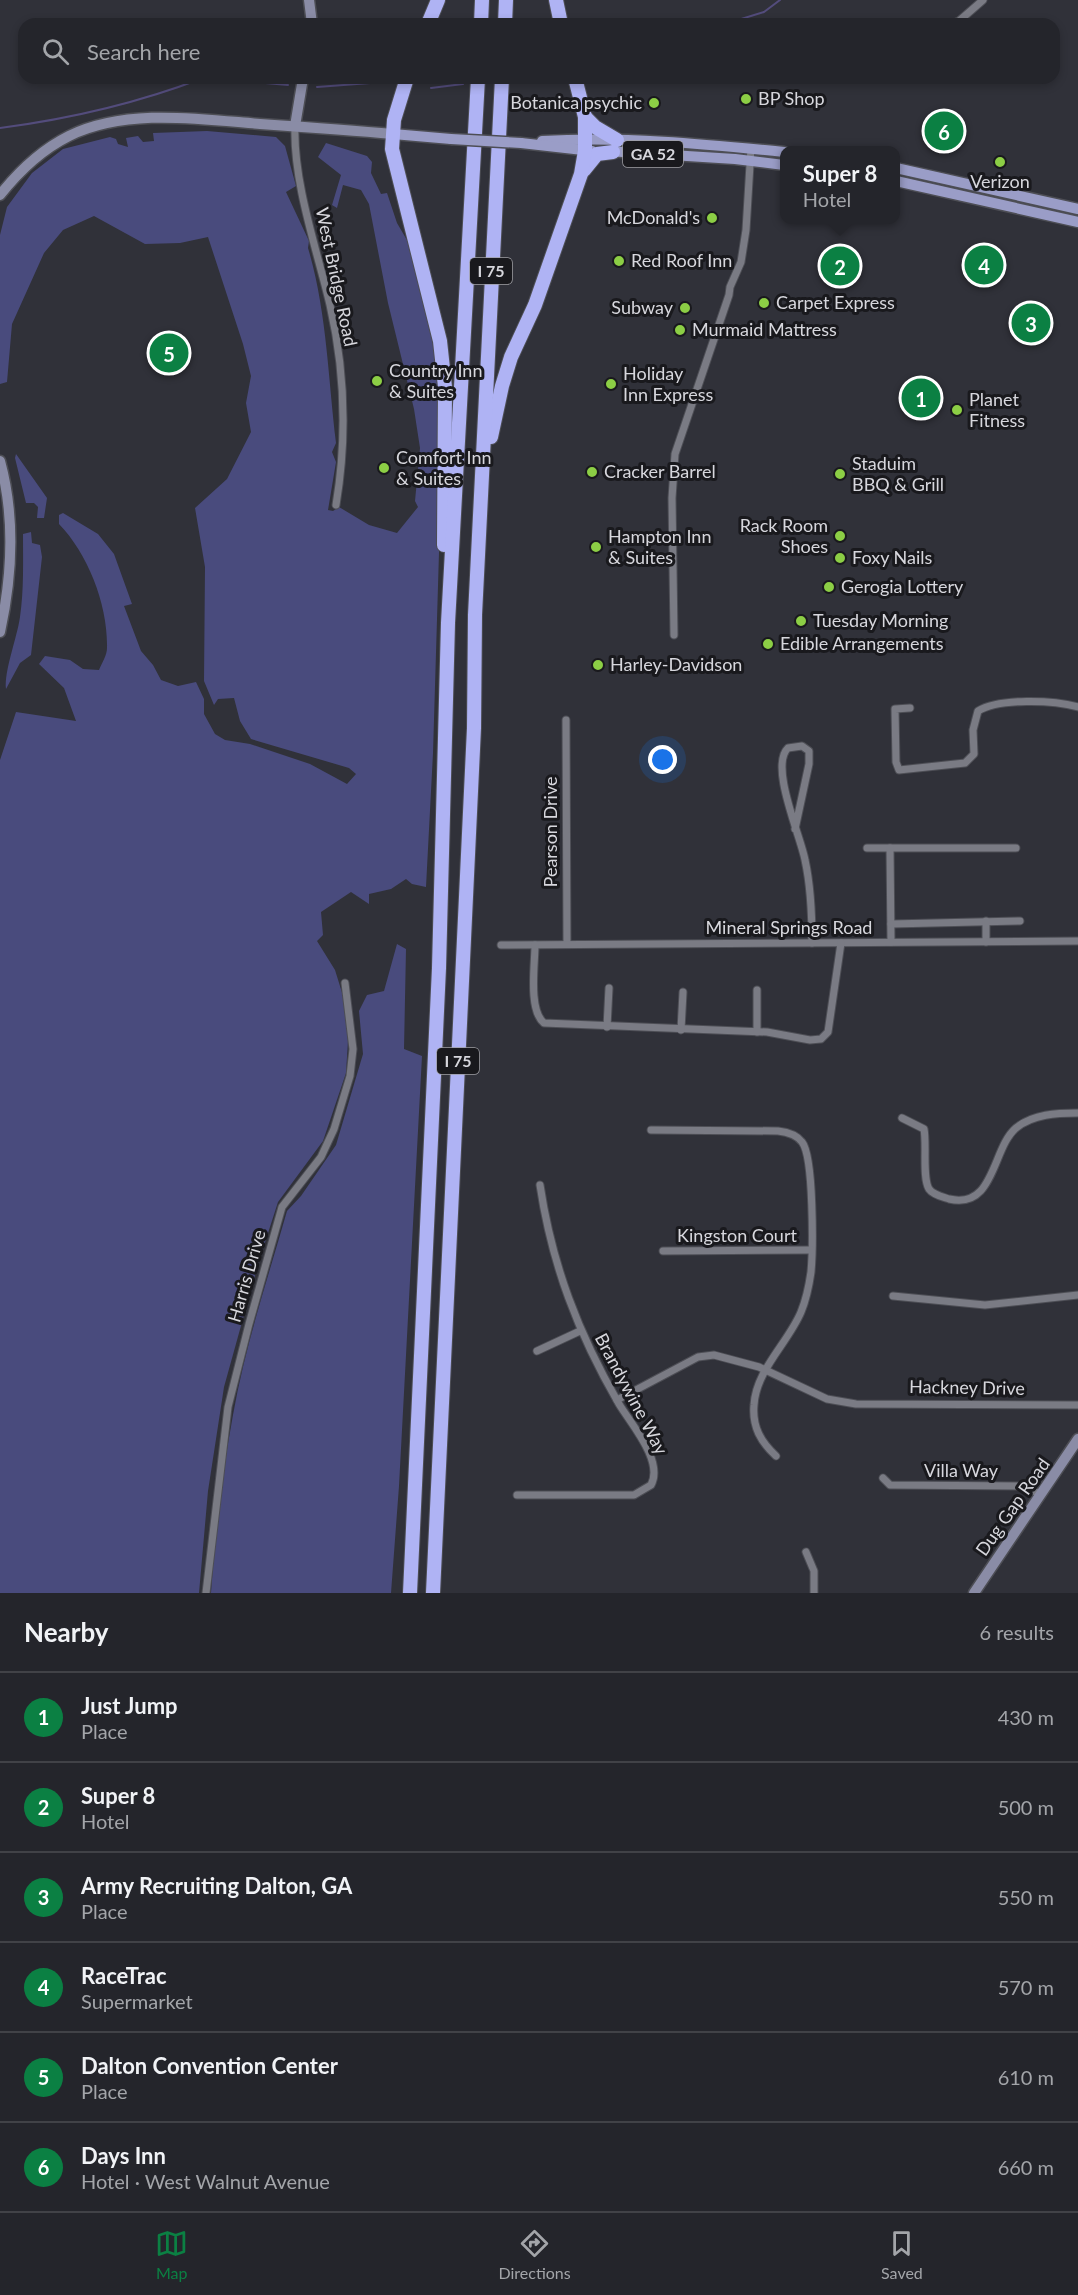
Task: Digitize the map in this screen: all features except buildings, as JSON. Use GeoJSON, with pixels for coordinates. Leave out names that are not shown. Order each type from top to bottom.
{"type":"FeatureCollection","features":[{"type":"Feature","properties":{"kind":"highway"},"geometry":{"type":"LineString","coordinates":[[430,18],[438,0]]}},
{"type":"Feature","properties":{"kind":"highway"},"geometry":{"type":"LineString","coordinates":[[481,18],[482,0]]}},
{"type":"Feature","properties":{"kind":"highway"},"geometry":{"type":"LineString","coordinates":[[505,18],[506,0]]}},
{"type":"Feature","properties":{"kind":"highway"},"geometry":{"type":"LineString","coordinates":[[556,0],[560,18]]}},
{"type":"Feature","properties":{"kind":"highway"},"geometry":{"type":"LineString","coordinates":[[406,84],[393,134],[395,168],[435,316],[441,352],[445,387],[444,537],[448,623]]}},
{"type":"Feature","properties":{"kind":"highway","name":"I 75"},"geometry":{"type":"LineString","coordinates":[[410,1593],[440,946],[448,623],[478,84]]}},
{"type":"Feature","properties":{"kind":"highway","name":"I 75"},"geometry":{"type":"LineString","coordinates":[[433,1593],[473,740],[475,615],[502,84]]}},
{"type":"Feature","properties":{"kind":"highway"},"geometry":{"type":"LineString","coordinates":[[482,465],[511,357],[535,305],[581,174],[585,144],[585,117],[577,84]]}},
{"type":"Feature","properties":{"kind":"highway"},"geometry":{"type":"LineString","coordinates":[[581,174],[597,154],[615,146],[585,117]]}},
{"type":"Feature","properties":{"kind":"main road","name":"GA 52"},"geometry":{"type":"LineString","coordinates":[[393,134],[452,139],[615,146],[780,165]]}},
{"type":"Feature","properties":{"kind":"main road","name":"GA 52"},"geometry":{"type":"LineString","coordinates":[[615,146],[750,148],[780,152]]}},
{"type":"Feature","properties":{"kind":"main road"},"geometry":{"type":"LineString","coordinates":[[900,169],[1078,209]]}},
{"type":"Feature","properties":{"kind":"main road"},"geometry":{"type":"LineString","coordinates":[[900,183],[1078,222]]}},
{"type":"Feature","properties":{"kind":"street"},"geometry":{"type":"LineString","coordinates":[[309,0],[311,18]]}},
{"type":"Feature","properties":{"kind":"street"},"geometry":{"type":"LineString","coordinates":[[962,18],[983,0]]}},
{"type":"Feature","properties":{"kind":"street"},"geometry":{"type":"LineString","coordinates":[[295,126],[302,84]]}},
{"type":"Feature","properties":{"kind":"street"},"geometry":{"type":"LineString","coordinates":[[0,195],[24,168],[55,144],[70,135],[105,124],[163,118],[393,134]]}},
{"type":"Feature","properties":{"kind":"street","name":"West Bridge Road"},"geometry":{"type":"LineString","coordinates":[[295,126],[295,154],[330,305],[336,346],[344,433],[336,505]]}},
{"type":"Feature","properties":{"kind":"street"},"geometry":{"type":"LineString","coordinates":[[674,635],[672,498],[675,454],[730,287],[741,262],[750,204],[750,148]]}},
{"type":"Feature","properties":{"kind":"street"},"geometry":{"type":"LineString","coordinates":[[952,193],[954,180]]}},
{"type":"Feature","properties":{"kind":"street"},"geometry":{"type":"LineString","coordinates":[[0,461],[10,544],[7,596],[0,632]]}},
{"type":"Feature","properties":{"kind":"street"},"geometry":{"type":"LineString","coordinates":[[910,708],[895,709],[896,762],[899,770],[965,763],[974,754],[973,729],[978,711],[988,704],[1062,703],[1078,707]]}},
{"type":"Feature","properties":{"kind":"street","name":"Pearson Drive"},"geometry":{"type":"LineString","coordinates":[[566,720],[567,944]]}},
{"type":"Feature","properties":{"kind":"street"},"geometry":{"type":"LineString","coordinates":[[795,829],[809,764],[809,751],[802,746],[788,748],[783,759],[786,798],[795,829],[805,858],[812,943]]}},
{"type":"Feature","properties":{"kind":"street"},"geometry":{"type":"LineString","coordinates":[[867,848],[1016,848]]}},
{"type":"Feature","properties":{"kind":"street"},"geometry":{"type":"LineString","coordinates":[[890,848],[891,942]]}},
{"type":"Feature","properties":{"kind":"street"},"geometry":{"type":"LineString","coordinates":[[986,921],[986,942]]}},
{"type":"Feature","properties":{"kind":"street"},"geometry":{"type":"LineString","coordinates":[[891,924],[1020,921]]}},
{"type":"Feature","properties":{"kind":"street","name":"Mineral Springs Road"},"geometry":{"type":"LineString","coordinates":[[501,945],[1078,941]]}},
{"type":"Feature","properties":{"kind":"street"},"geometry":{"type":"LineString","coordinates":[[535,945],[534,1002],[538,1018],[544,1023],[757,1032],[810,1040],[826,1037],[841,943]]}},
{"type":"Feature","properties":{"kind":"street","name":"Harris Drive"},"geometry":{"type":"LineString","coordinates":[[206,1593],[228,1407],[249,1324],[282,1207],[321,1156],[334,1129],[350,1076],[353,1049],[345,983]]}},
{"type":"Feature","properties":{"kind":"street"},"geometry":{"type":"LineString","coordinates":[[607,1027],[609,988]]}},
{"type":"Feature","properties":{"kind":"street"},"geometry":{"type":"LineString","coordinates":[[757,990],[757,1032]]}},
{"type":"Feature","properties":{"kind":"street"},"geometry":{"type":"LineString","coordinates":[[681,1030],[682,992]]}},
{"type":"Feature","properties":{"kind":"street"},"geometry":{"type":"LineString","coordinates":[[902,1118],[924,1129],[927,1144],[926,1178],[929,1190],[953,1200],[965,1199],[984,1188],[1014,1130],[1027,1120],[1046,1115],[1078,1113]]}},
{"type":"Feature","properties":{"kind":"street"},"geometry":{"type":"LineString","coordinates":[[651,1130],[778,1131],[790,1133],[800,1139],[809,1164],[810,1279],[800,1314],[756,1390],[754,1416],[759,1438],[776,1456]]}},
{"type":"Feature","properties":{"kind":"street","name":"Brandywine Way"},"geometry":{"type":"LineString","coordinates":[[517,1495],[634,1495],[651,1485],[655,1472],[650,1451],[617,1400],[580,1331],[548,1236],[540,1185]]}},
{"type":"Feature","properties":{"kind":"street","name":"Kingston Court"},"geometry":{"type":"LineString","coordinates":[[663,1251],[811,1250]]}},
{"type":"Feature","properties":{"kind":"street"},"geometry":{"type":"LineString","coordinates":[[893,1296],[985,1305],[1078,1295]]}},
{"type":"Feature","properties":{"kind":"street"},"geometry":{"type":"LineString","coordinates":[[537,1351],[580,1331]]}},
{"type":"Feature","properties":{"kind":"street","name":"Hackney Drive"},"geometry":{"type":"LineString","coordinates":[[617,1400],[698,1357],[714,1355],[734,1358],[766,1370],[827,1399],[856,1404],[1078,1405]]}},
{"type":"Feature","properties":{"kind":"street","name":"Dug Gap Road"},"geometry":{"type":"LineString","coordinates":[[974,1593],[1078,1438]]}},
{"type":"Feature","properties":{"kind":"street","name":"Villa Way"},"geometry":{"type":"LineString","coordinates":[[883,1478],[890,1485],[1020,1486],[1041,1494]]}},
{"type":"Feature","properties":{"kind":"street"},"geometry":{"type":"LineString","coordinates":[[806,1552],[814,1571],[814,1593]]}},
{"type":"Feature","properties":{"kind":"shaded area"},"geometry":{"type":"Polygon","coordinates":[[[207,131],[276,137],[285,146],[296,186],[286,192],[309,241],[308,248],[319,296],[326,345],[336,443],[332,452],[336,462],[328,510],[333,511],[339,507],[369,525],[397,533],[418,507],[415,501],[420,448],[414,409],[388,303],[369,204],[361,190],[343,185],[337,208],[332,205],[341,175],[318,157],[326,143],[367,156],[372,162],[371,173],[381,194],[387,193],[397,223],[411,247],[430,309],[443,419],[433,753],[426,887],[412,884],[406,879],[391,889],[369,894],[369,904],[351,892],[321,912],[323,935],[317,941],[335,970],[344,999],[348,1041],[346,1073],[323,1141],[278,1202],[259,1261],[224,1387],[208,1491],[199,1593],[0,1593],[0,760],[16,712],[76,721],[64,688],[39,664],[45,656],[70,660],[83,669],[99,670],[107,648],[104,615],[94,581],[79,550],[59,524],[59,515],[63,513],[98,534],[114,554],[132,604],[124,606],[141,651],[153,665],[161,680],[178,686],[196,682],[204,699],[204,714],[215,734],[225,740],[250,744],[310,764],[347,784],[356,774],[349,768],[251,739],[240,721],[234,698],[218,699],[214,705],[204,681],[205,567],[195,508],[227,479],[251,432],[246,403],[251,376],[243,344],[208,237],[180,243],[145,244],[94,216],[63,230],[44,253],[12,324],[7,382],[0,384],[0,235],[7,207],[32,173],[63,149],[110,137],[116,139],[118,144],[128,147],[126,138],[138,136],[143,142],[154,141],[153,133],[207,131]]]}},
{"type":"Feature","properties":{"kind":"shaded area"},"geometry":{"type":"Polygon","coordinates":[[[16,454],[47,498],[44,518],[37,518],[38,507],[34,503],[26,503],[16,454]]]}},
{"type":"Feature","properties":{"kind":"shaded area"},"geometry":{"type":"Polygon","coordinates":[[[31,532],[32,543],[40,545],[42,557],[31,655],[20,663],[6,689],[7,673],[21,607],[23,534],[31,532]]]}},
{"type":"Feature","properties":{"kind":"shaded area"},"geometry":{"type":"Polygon","coordinates":[[[397,944],[406,949],[404,1049],[422,1056],[399,1486],[391,1593],[211,1593],[219,1504],[229,1437],[257,1312],[287,1211],[301,1196],[336,1145],[363,1054],[359,1011],[367,995],[384,991],[397,944]]]}},
{"type":"Feature","properties":{"kind":"waterway"},"geometry":{"type":"LineString","coordinates":[[744,18],[764,12],[780,0]]}},
{"type":"Feature","properties":{"kind":"waterway"},"geometry":{"type":"LineString","coordinates":[[0,128],[103,109],[186,84]]}},
{"type":"Feature","properties":{"kind":"waterway"},"geometry":{"type":"LineString","coordinates":[[277,84],[288,85]]}},
{"type":"Feature","properties":{"kind":"waterway"},"geometry":{"type":"LineString","coordinates":[[317,87],[357,84]]}},
{"type":"Feature","properties":{"kind":"waterway"},"geometry":{"type":"LineString","coordinates":[[431,88],[463,84]]}},
{"type":"Feature","properties":{"kind":"place","name":"BP Shop"},"geometry":{"type":"Point","coordinates":[746,99]}},
{"type":"Feature","properties":{"kind":"place","name":"Botanica psychic"},"geometry":{"type":"Point","coordinates":[654,103]}},
{"type":"Feature","properties":{"kind":"place","name":"Days Inn"},"geometry":{"type":"Point","coordinates":[944,131]}},
{"type":"Feature","properties":{"kind":"place","name":"Verizon"},"geometry":{"type":"Point","coordinates":[1000,162]}},
{"type":"Feature","properties":{"kind":"place","name":"McDonald's"},"geometry":{"type":"Point","coordinates":[712,218]}},
{"type":"Feature","properties":{"kind":"place","name":"Red Roof Inn"},"geometry":{"type":"Point","coordinates":[619,261]}},
{"type":"Feature","properties":{"kind":"place","name":"RaceTrac"},"geometry":{"type":"Point","coordinates":[984,265]}},
{"type":"Feature","properties":{"kind":"place","name":"Super 8"},"geometry":{"type":"Point","coordinates":[840,266]}},
{"type":"Feature","properties":{"kind":"place","name":"Carpet Express"},"geometry":{"type":"Point","coordinates":[764,303]}},
{"type":"Feature","properties":{"kind":"place","name":"Subway"},"geometry":{"type":"Point","coordinates":[685,308]}},
{"type":"Feature","properties":{"kind":"place","name":"Army Recruiting Dalton, GA"},"geometry":{"type":"Point","coordinates":[1031,323]}},
{"type":"Feature","properties":{"kind":"place","name":"Murmaid Mattress"},"geometry":{"type":"Point","coordinates":[680,330]}},
{"type":"Feature","properties":{"kind":"place","name":"Dalton Convention Center"},"geometry":{"type":"Point","coordinates":[169,353]}},
{"type":"Feature","properties":{"kind":"place","name":"Country Inn & Suites"},"geometry":{"type":"Point","coordinates":[377,381]}},
{"type":"Feature","properties":{"kind":"place","name":"Holiday Inn Express"},"geometry":{"type":"Point","coordinates":[611,384]}},
{"type":"Feature","properties":{"kind":"place","name":"Just Jump"},"geometry":{"type":"Point","coordinates":[921,398]}},
{"type":"Feature","properties":{"kind":"place","name":"Planet Fitness"},"geometry":{"type":"Point","coordinates":[957,410]}},
{"type":"Feature","properties":{"kind":"place","name":"Comfort Inn & Suites"},"geometry":{"type":"Point","coordinates":[384,468]}},
{"type":"Feature","properties":{"kind":"place","name":"Cracker Barrel"},"geometry":{"type":"Point","coordinates":[592,472]}},
{"type":"Feature","properties":{"kind":"place","name":"Staduim BBQ & Grill"},"geometry":{"type":"Point","coordinates":[840,474]}},
{"type":"Feature","properties":{"kind":"place","name":"Rack Room Shoes"},"geometry":{"type":"Point","coordinates":[840,536]}},
{"type":"Feature","properties":{"kind":"place","name":"Hampton Inn & Suites"},"geometry":{"type":"Point","coordinates":[596,547]}},
{"type":"Feature","properties":{"kind":"place","name":"Foxy Nails"},"geometry":{"type":"Point","coordinates":[840,558]}},
{"type":"Feature","properties":{"kind":"place","name":"Gerogia Lottery"},"geometry":{"type":"Point","coordinates":[829,587]}},
{"type":"Feature","properties":{"kind":"place","name":"Tuesday Morning"},"geometry":{"type":"Point","coordinates":[801,621]}},
{"type":"Feature","properties":{"kind":"place","name":"Edible Arrangements"},"geometry":{"type":"Point","coordinates":[768,644]}},
{"type":"Feature","properties":{"kind":"place","name":"Harley-Davidson"},"geometry":{"type":"Point","coordinates":[598,665]}}]}
